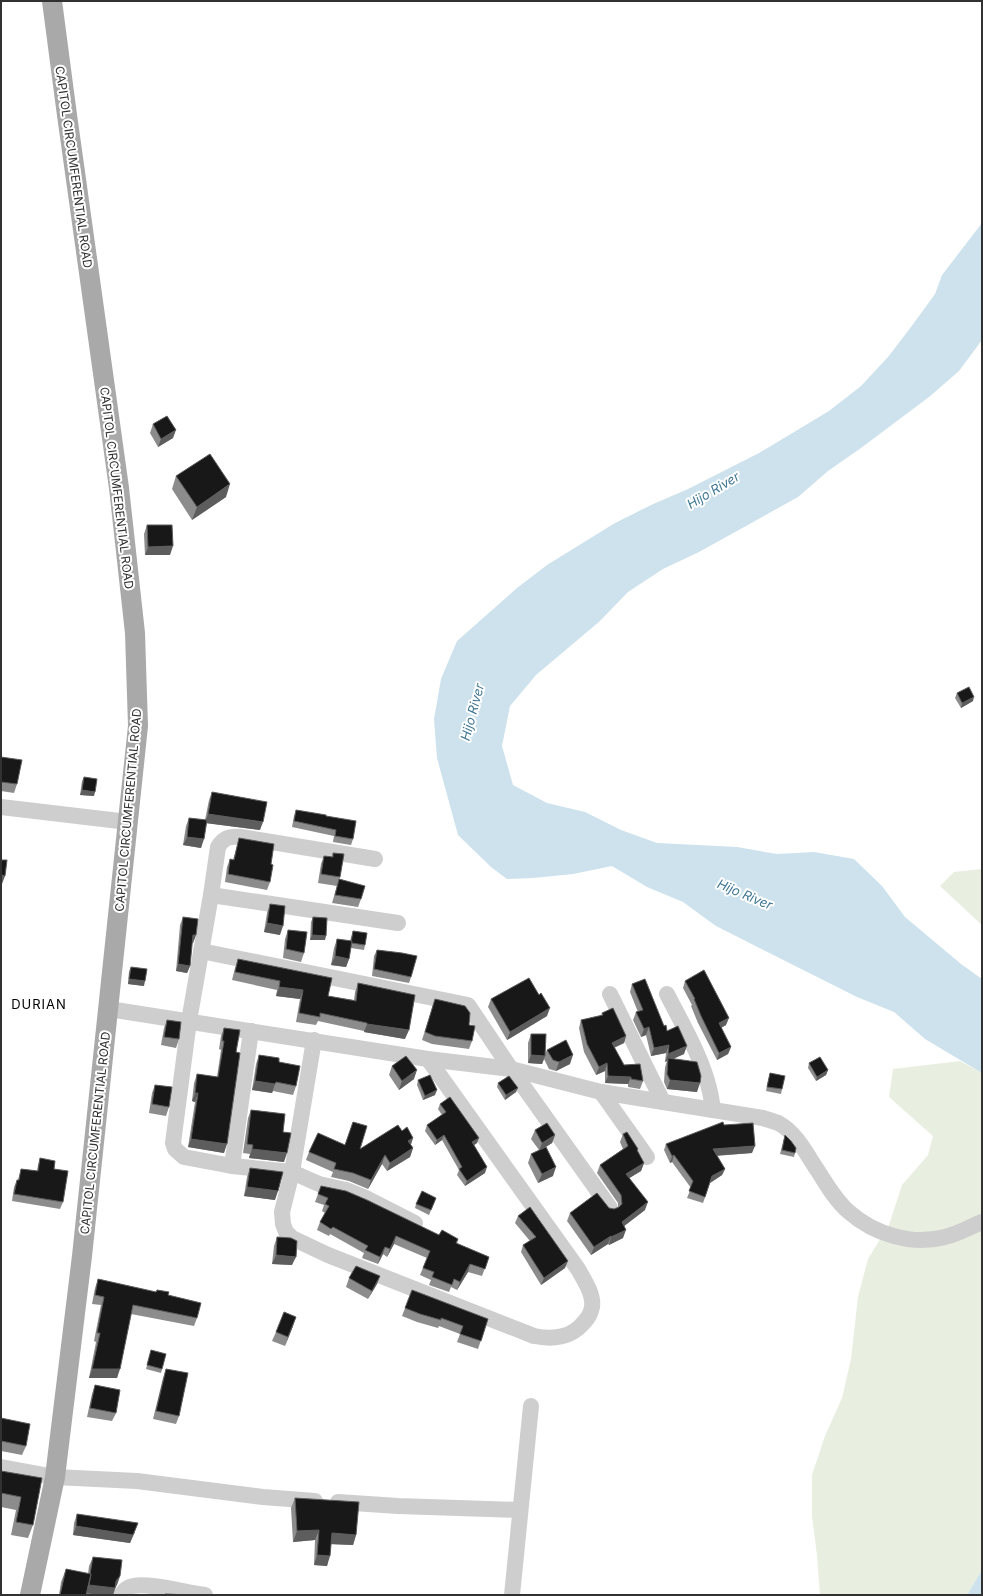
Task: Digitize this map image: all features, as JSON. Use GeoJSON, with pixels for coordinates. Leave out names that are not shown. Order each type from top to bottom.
{"type":"FeatureCollection","features":[{"type":"Feature","properties":{"kind":"main road","name":"CAPITOL CIRCUMFERENTIAL ROAD"},"geometry":{"type":"LineString","coordinates":[[30,1595],[55,1477],[82,1256],[138,726],[135,633],[119,488],[52,1]]}},
{"type":"Feature","properties":{"kind":"street"},"geometry":{"type":"LineString","coordinates":[[1,807],[128,822]]}},
{"type":"Feature","properties":{"kind":"street"},"geometry":{"type":"LineString","coordinates":[[375,859],[229,836],[222,840],[218,847],[189,1021],[173,1143],[175,1150],[184,1157],[232,1166],[292,1172],[319,1184],[346,1190],[368,1199],[414,1223]]}},
{"type":"Feature","properties":{"kind":"street"},"geometry":{"type":"LineString","coordinates":[[211,896],[398,923]]}},
{"type":"Feature","properties":{"kind":"street"},"geometry":{"type":"LineString","coordinates":[[201,951],[468,1005],[511,1069],[610,1208]]}},
{"type":"Feature","properties":{"kind":"street"},"geometry":{"type":"LineString","coordinates":[[610,994],[664,1102]]}},
{"type":"Feature","properties":{"kind":"street"},"geometry":{"type":"LineString","coordinates":[[667,994],[689,1037],[710,1088],[713,1110]]}},
{"type":"Feature","properties":{"kind":"street"},"geometry":{"type":"LineString","coordinates":[[109,1009],[428,1059],[511,1069],[601,1092],[763,1118],[779,1124],[791,1132],[836,1198],[849,1212],[866,1224],[891,1236],[917,1240],[945,1237],[982,1222]]}},
{"type":"Feature","properties":{"kind":"street"},"geometry":{"type":"LineString","coordinates":[[232,1166],[251,1031]]}},
{"type":"Feature","properties":{"kind":"street"},"geometry":{"type":"LineString","coordinates":[[314,1040],[292,1172],[282,1212],[283,1224],[286,1232],[292,1238],[328,1255],[534,1336],[548,1339],[562,1337],[578,1330],[587,1318],[592,1307],[590,1294],[578,1269],[428,1059]]}},
{"type":"Feature","properties":{"kind":"street"},"geometry":{"type":"LineString","coordinates":[[601,1092],[647,1157]]}},
{"type":"Feature","properties":{"kind":"street"},"geometry":{"type":"LineString","coordinates":[[512,1595],[531,1406]]}},
{"type":"Feature","properties":{"kind":"street"},"geometry":{"type":"LineString","coordinates":[[1,1467],[55,1477],[137,1481],[263,1497],[398,1506],[520,1510]]}},
{"type":"Feature","properties":{"kind":"street"},"geometry":{"type":"LineString","coordinates":[[121,1595],[124,1590],[132,1586],[143,1585],[200,1595]]}},
{"type":"Feature","properties":{"kind":"shaded area"},"geometry":{"type":"Polygon","coordinates":[[[982,869],[982,925],[940,886],[954,872],[982,869]]]}},
{"type":"Feature","properties":{"kind":"shaded area"},"geometry":{"type":"Polygon","coordinates":[[[960,1061],[982,1073],[982,1570],[967,1595],[820,1595],[812,1516],[812,1475],[825,1436],[842,1398],[851,1359],[858,1297],[868,1259],[889,1225],[902,1185],[928,1155],[933,1136],[889,1097],[893,1069],[960,1061]]]}},
{"type":"Feature","properties":{"kind":"water","name":"Hijo River"},"geometry":{"type":"Polygon","coordinates":[[[982,223],[982,340],[959,371],[929,397],[828,471],[798,497],[699,552],[663,569],[628,592],[600,621],[536,675],[510,706],[502,746],[513,785],[547,803],[585,812],[621,830],[657,843],[737,847],[777,854],[814,852],[854,859],[882,886],[905,917],[961,964],[982,979],[982,1073],[925,1039],[894,1012],[857,997],[716,926],[683,902],[647,887],[612,866],[573,874],[507,879],[491,867],[458,835],[437,758],[434,719],[441,679],[457,641],[517,588],[547,565],[615,523],[688,489],[759,453],[829,411],[861,386],[888,357],[911,327],[935,294],[942,275],[982,223]]]}},
{"type":"Feature","properties":{"kind":"water"},"geometry":{"type":"Polygon","coordinates":[[[982,1570],[982,1595],[967,1595],[982,1570]]]}},
{"type":"Feature","properties":{"kind":"building"},"geometry":{"type":"Polygon","coordinates":[[[167,416],[176,430],[161,439],[153,424],[167,416]]]}},
{"type":"Feature","properties":{"kind":"building"},"geometry":{"type":"Polygon","coordinates":[[[210,454],[230,484],[197,507],[176,476],[210,454]]]}},
{"type":"Feature","properties":{"kind":"building"},"geometry":{"type":"Polygon","coordinates":[[[147,525],[172,525],[173,546],[148,547],[147,525]]]}},
{"type":"Feature","properties":{"kind":"building"},"geometry":{"type":"Polygon","coordinates":[[[969,687],[974,697],[962,703],[957,693],[969,687]]]}},
{"type":"Feature","properties":{"kind":"building"},"geometry":{"type":"Polygon","coordinates":[[[1,757],[22,760],[17,784],[1,782],[1,757]]]}},
{"type":"Feature","properties":{"kind":"building"},"geometry":{"type":"Polygon","coordinates":[[[84,777],[97,779],[95,792],[82,790],[84,777]]]}},
{"type":"Feature","properties":{"kind":"building"},"geometry":{"type":"Polygon","coordinates":[[[212,792],[267,802],[263,822],[208,814],[212,792]]]}},
{"type":"Feature","properties":{"kind":"building"},"geometry":{"type":"Polygon","coordinates":[[[296,810],[356,821],[353,839],[335,836],[336,830],[294,821],[296,810]]]}},
{"type":"Feature","properties":{"kind":"building"},"geometry":{"type":"Polygon","coordinates":[[[189,818],[207,820],[204,839],[187,837],[189,818]]]}},
{"type":"Feature","properties":{"kind":"building"},"geometry":{"type":"Polygon","coordinates":[[[239,838],[274,844],[271,864],[273,865],[270,882],[228,874],[230,859],[234,860],[239,838]]]}},
{"type":"Feature","properties":{"kind":"building"},"geometry":{"type":"Polygon","coordinates":[[[333,853],[344,854],[340,877],[321,874],[324,856],[333,857],[333,853]]]}},
{"type":"Feature","properties":{"kind":"building"},"geometry":{"type":"Polygon","coordinates":[[[1,860],[7,860],[5,876],[1,875],[1,860]]]}},
{"type":"Feature","properties":{"kind":"building"},"geometry":{"type":"Polygon","coordinates":[[[339,879],[365,886],[361,899],[335,895],[339,879]]]}},
{"type":"Feature","properties":{"kind":"building"},"geometry":{"type":"Polygon","coordinates":[[[270,904],[285,906],[283,926],[267,923],[270,904]]]}},
{"type":"Feature","properties":{"kind":"building"},"geometry":{"type":"Polygon","coordinates":[[[183,917],[198,919],[196,935],[193,935],[190,966],[178,964],[183,917]]]}},
{"type":"Feature","properties":{"kind":"building"},"geometry":{"type":"Polygon","coordinates":[[[313,917],[327,918],[326,936],[312,935],[313,917]]]}},
{"type":"Feature","properties":{"kind":"building"},"geometry":{"type":"Polygon","coordinates":[[[288,930],[307,932],[304,953],[286,949],[288,930]]]}},
{"type":"Feature","properties":{"kind":"building"},"geometry":{"type":"Polygon","coordinates":[[[353,931],[367,933],[365,945],[351,943],[353,931]]]}},
{"type":"Feature","properties":{"kind":"building"},"geometry":{"type":"Polygon","coordinates":[[[337,939],[352,941],[349,959],[335,956],[337,939]]]}},
{"type":"Feature","properties":{"kind":"building"},"geometry":{"type":"Polygon","coordinates":[[[377,950],[417,956],[411,977],[374,969],[377,950]]]}},
{"type":"Feature","properties":{"kind":"building"},"geometry":{"type":"Polygon","coordinates":[[[238,959],[332,978],[328,996],[356,1001],[358,983],[415,995],[409,1030],[367,1024],[320,1013],[320,1017],[299,1013],[303,990],[279,987],[280,981],[235,972],[238,959]]]}},
{"type":"Feature","properties":{"kind":"building"},"geometry":{"type":"Polygon","coordinates":[[[131,967],[147,969],[145,981],[129,979],[131,967]]]}},
{"type":"Feature","properties":{"kind":"building"},"geometry":{"type":"Polygon","coordinates":[[[704,970],[729,1018],[719,1023],[731,1047],[719,1053],[701,1016],[695,999],[685,981],[704,970]]]}},
{"type":"Feature","properties":{"kind":"building"},"geometry":{"type":"Polygon","coordinates":[[[529,978],[539,995],[541,993],[550,1008],[510,1032],[491,999],[529,978]]]}},
{"type":"Feature","properties":{"kind":"building"},"geometry":{"type":"Polygon","coordinates":[[[645,979],[664,1026],[666,1025],[667,1031],[678,1026],[687,1046],[668,1054],[669,1045],[654,1048],[649,1027],[644,1029],[636,1012],[643,1010],[632,984],[645,979]]]}},
{"type":"Feature","properties":{"kind":"building"},"geometry":{"type":"Polygon","coordinates":[[[435,999],[465,1006],[470,1013],[469,1025],[475,1026],[472,1041],[435,1036],[425,1032],[435,999]]]}},
{"type":"Feature","properties":{"kind":"building"},"geometry":{"type":"Polygon","coordinates":[[[613,1008],[626,1036],[612,1043],[624,1065],[640,1064],[643,1081],[631,1079],[631,1077],[608,1076],[607,1063],[599,1067],[587,1044],[581,1020],[603,1015],[602,1013],[613,1008]]]}},
{"type":"Feature","properties":{"kind":"building"},"geometry":{"type":"Polygon","coordinates":[[[167,1020],[181,1022],[179,1039],[164,1037],[167,1020]]]}},
{"type":"Feature","properties":{"kind":"building"},"geometry":{"type":"Polygon","coordinates":[[[224,1028],[240,1030],[236,1052],[240,1053],[227,1144],[191,1139],[198,1093],[195,1093],[197,1074],[218,1077],[224,1041],[222,1041],[224,1028]]]}},
{"type":"Feature","properties":{"kind":"building"},"geometry":{"type":"Polygon","coordinates":[[[531,1034],[546,1034],[545,1056],[531,1055],[531,1034]]]}},
{"type":"Feature","properties":{"kind":"building"},"geometry":{"type":"Polygon","coordinates":[[[566,1040],[573,1055],[559,1062],[553,1060],[547,1050],[566,1040]]]}},
{"type":"Feature","properties":{"kind":"building"},"geometry":{"type":"Polygon","coordinates":[[[259,1055],[279,1058],[279,1062],[300,1066],[296,1086],[276,1082],[275,1084],[255,1081],[259,1055]]]}},
{"type":"Feature","properties":{"kind":"building"},"geometry":{"type":"Polygon","coordinates":[[[406,1056],[417,1070],[402,1081],[392,1066],[406,1056]]]}},
{"type":"Feature","properties":{"kind":"building"},"geometry":{"type":"Polygon","coordinates":[[[820,1057],[828,1070],[817,1077],[809,1063],[820,1057]]]}},
{"type":"Feature","properties":{"kind":"building"},"geometry":{"type":"Polygon","coordinates":[[[668,1058],[697,1062],[701,1076],[700,1083],[670,1080],[667,1074],[668,1058]]]}},
{"type":"Feature","properties":{"kind":"building"},"geometry":{"type":"Polygon","coordinates":[[[770,1073],[785,1076],[782,1089],[767,1087],[770,1073]]]}},
{"type":"Feature","properties":{"kind":"building"},"geometry":{"type":"Polygon","coordinates":[[[430,1075],[437,1090],[425,1096],[418,1080],[430,1075]]]}},
{"type":"Feature","properties":{"kind":"building"},"geometry":{"type":"Polygon","coordinates":[[[509,1076],[518,1088],[506,1095],[498,1083],[509,1076]]]}},
{"type":"Feature","properties":{"kind":"building"},"geometry":{"type":"Polygon","coordinates":[[[155,1085],[172,1087],[169,1107],[152,1104],[155,1085]]]}},
{"type":"Feature","properties":{"kind":"building"},"geometry":{"type":"Polygon","coordinates":[[[450,1097],[479,1138],[472,1142],[487,1167],[467,1181],[459,1169],[462,1167],[444,1135],[437,1140],[427,1125],[446,1112],[440,1104],[450,1097]]]}},
{"type":"Feature","properties":{"kind":"building"},"geometry":{"type":"Polygon","coordinates":[[[251,1110],[285,1114],[283,1132],[291,1133],[287,1153],[252,1149],[253,1145],[247,1144],[251,1110]]]}},
{"type":"Feature","properties":{"kind":"building"},"geometry":{"type":"Polygon","coordinates":[[[353,1122],[367,1126],[360,1149],[398,1125],[402,1131],[407,1127],[413,1138],[408,1141],[413,1148],[390,1163],[385,1155],[371,1180],[353,1173],[334,1169],[336,1163],[309,1152],[318,1133],[345,1145],[353,1122]]]}},
{"type":"Feature","properties":{"kind":"building"},"geometry":{"type":"Polygon","coordinates":[[[723,1122],[724,1125],[753,1123],[755,1146],[713,1149],[725,1169],[712,1176],[705,1197],[689,1191],[693,1181],[674,1155],[672,1156],[666,1144],[723,1122]]]}},
{"type":"Feature","properties":{"kind":"building"},"geometry":{"type":"Polygon","coordinates":[[[547,1123],[555,1135],[542,1143],[535,1130],[547,1123]]]}},
{"type":"Feature","properties":{"kind":"building"},"geometry":{"type":"Polygon","coordinates":[[[627,1132],[638,1149],[637,1150],[644,1163],[626,1174],[648,1202],[622,1222],[626,1230],[611,1236],[594,1247],[570,1213],[597,1193],[609,1208],[614,1209],[622,1204],[621,1195],[600,1165],[628,1146],[623,1134],[627,1132]]]}},
{"type":"Feature","properties":{"kind":"building"},"geometry":{"type":"Polygon","coordinates":[[[785,1135],[796,1148],[795,1153],[782,1150],[785,1135]]]}},
{"type":"Feature","properties":{"kind":"building"},"geometry":{"type":"Polygon","coordinates":[[[546,1147],[556,1167],[542,1174],[531,1154],[546,1147]]]}},
{"type":"Feature","properties":{"kind":"building"},"geometry":{"type":"Polygon","coordinates":[[[40,1158],[55,1161],[54,1169],[68,1171],[63,1202],[14,1194],[21,1169],[38,1171],[40,1158]]]}},
{"type":"Feature","properties":{"kind":"building"},"geometry":{"type":"Polygon","coordinates":[[[250,1168],[283,1172],[278,1191],[247,1187],[250,1168]]]}},
{"type":"Feature","properties":{"kind":"building"},"geometry":{"type":"Polygon","coordinates":[[[321,1186],[346,1191],[439,1235],[442,1230],[458,1239],[456,1243],[489,1257],[485,1269],[470,1264],[460,1282],[454,1279],[452,1285],[432,1277],[434,1272],[423,1268],[430,1251],[396,1236],[390,1249],[385,1247],[380,1257],[365,1250],[368,1246],[333,1227],[331,1229],[320,1222],[329,1206],[325,1204],[328,1198],[318,1194],[321,1186]]]}},
{"type":"Feature","properties":{"kind":"building"},"geometry":{"type":"Polygon","coordinates":[[[422,1191],[436,1198],[431,1210],[416,1204],[422,1191]]]}},
{"type":"Feature","properties":{"kind":"building"},"geometry":{"type":"Polygon","coordinates":[[[530,1207],[568,1261],[544,1278],[523,1245],[536,1237],[518,1216],[530,1207]]]}},
{"type":"Feature","properties":{"kind":"building"},"geometry":{"type":"Polygon","coordinates":[[[277,1237],[291,1238],[297,1241],[296,1257],[276,1255],[277,1237]]]}},
{"type":"Feature","properties":{"kind":"building"},"geometry":{"type":"Polygon","coordinates":[[[356,1266],[380,1276],[372,1291],[349,1278],[356,1266]]]}},
{"type":"Feature","properties":{"kind":"building"},"geometry":{"type":"Polygon","coordinates":[[[98,1279],[156,1292],[157,1290],[169,1292],[168,1295],[201,1303],[197,1318],[133,1305],[120,1369],[92,1369],[100,1333],[97,1333],[104,1297],[95,1295],[98,1279]]]}},
{"type":"Feature","properties":{"kind":"building"},"geometry":{"type":"Polygon","coordinates":[[[412,1290],[488,1319],[481,1341],[460,1334],[463,1326],[441,1318],[441,1320],[420,1314],[405,1308],[412,1290]]]}},
{"type":"Feature","properties":{"kind":"building"},"geometry":{"type":"Polygon","coordinates":[[[284,1312],[296,1317],[288,1337],[276,1332],[284,1312]]]}},
{"type":"Feature","properties":{"kind":"building"},"geometry":{"type":"Polygon","coordinates":[[[151,1350],[166,1354],[162,1369],[147,1365],[151,1350]]]}},
{"type":"Feature","properties":{"kind":"building"},"geometry":{"type":"Polygon","coordinates":[[[166,1369],[188,1373],[179,1416],[156,1411],[166,1369]]]}},
{"type":"Feature","properties":{"kind":"building"},"geometry":{"type":"Polygon","coordinates":[[[95,1385],[120,1390],[116,1413],[90,1408],[95,1385]]]}},
{"type":"Feature","properties":{"kind":"building"},"geometry":{"type":"Polygon","coordinates":[[[1,1418],[30,1424],[26,1446],[1,1441],[1,1418]]]}},
{"type":"Feature","properties":{"kind":"building"},"geometry":{"type":"Polygon","coordinates":[[[1,1471],[42,1478],[33,1525],[16,1522],[21,1497],[1,1493],[1,1471]]]}},
{"type":"Feature","properties":{"kind":"building"},"geometry":{"type":"Polygon","coordinates":[[[295,1498],[359,1502],[356,1535],[332,1533],[330,1556],[317,1555],[319,1530],[297,1531],[295,1498]]]}},
{"type":"Feature","properties":{"kind":"building"},"geometry":{"type":"Polygon","coordinates":[[[77,1514],[138,1523],[133,1535],[76,1526],[77,1514]]]}},
{"type":"Feature","properties":{"kind":"building"},"geometry":{"type":"Polygon","coordinates":[[[93,1557],[122,1560],[120,1576],[116,1581],[115,1588],[89,1585],[93,1557]]]}},
{"type":"Feature","properties":{"kind":"building"},"geometry":{"type":"Polygon","coordinates":[[[66,1569],[91,1574],[86,1595],[60,1595],[66,1569]]]}},
{"type":"Feature","properties":{"kind":"building"},"geometry":{"type":"Polygon","coordinates":[[[165,1594],[191,1595],[165,1595],[165,1594]]]}},
{"type":"Feature","properties":{"kind":"district","name":"DURIAN"},"geometry":{"type":"Point","coordinates":[39,1004]}}]}
